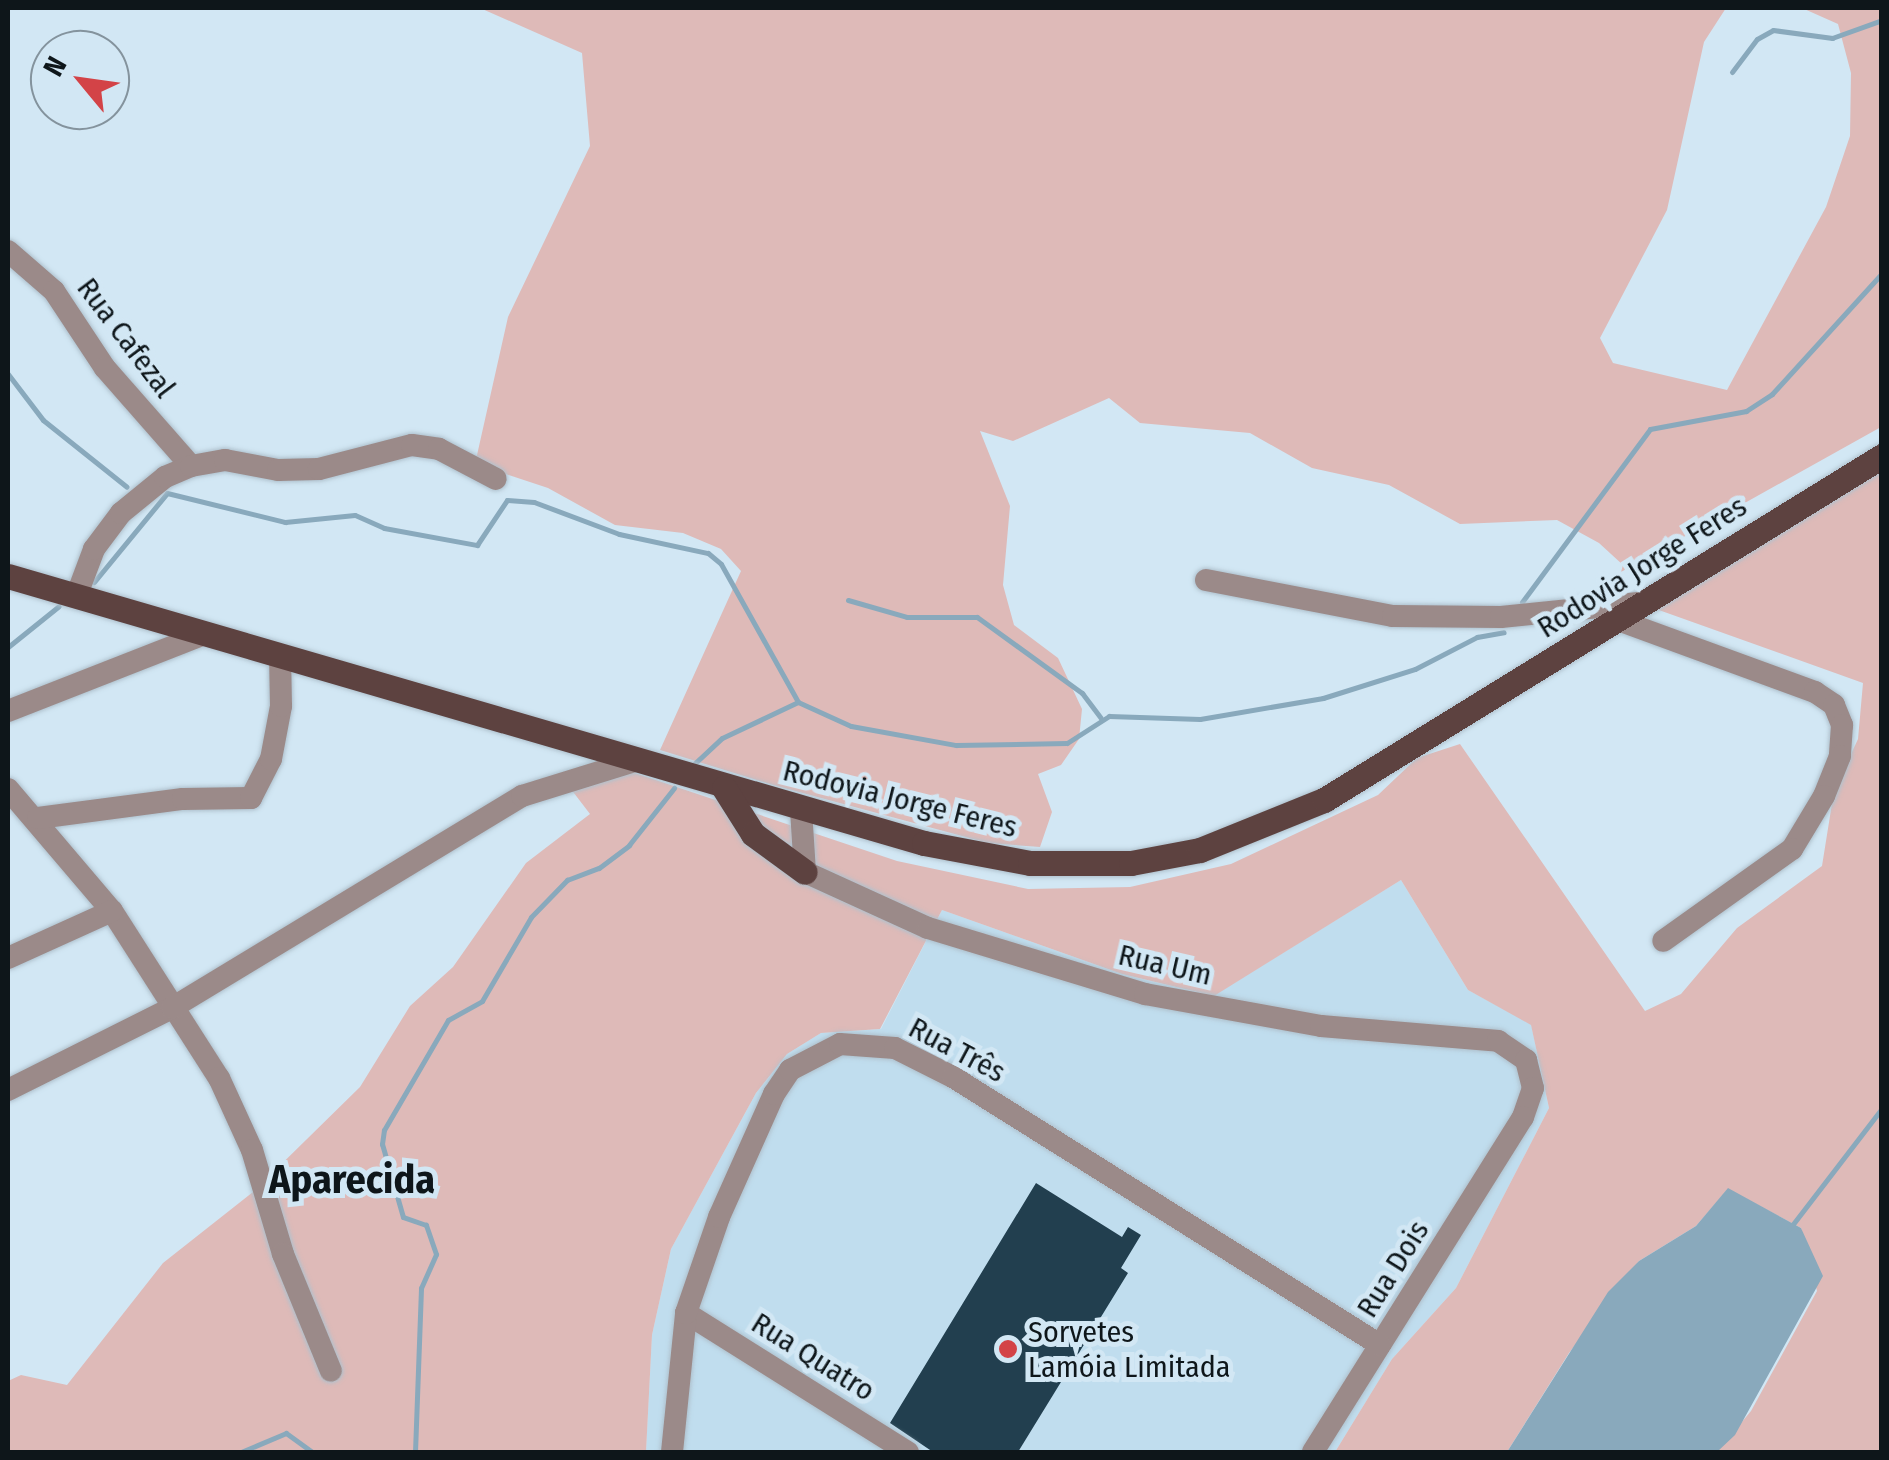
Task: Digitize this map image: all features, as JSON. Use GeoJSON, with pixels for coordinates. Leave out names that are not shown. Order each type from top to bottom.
{"type":"FeatureCollection","features":[{"type":"Feature","properties":{"kind":"main road","name":"Rodovia Jorge Feres"},"geometry":{"type":"LineString","coordinates":[[8,576],[801,810],[1030,863],[1130,863],[1200,850],[1324,800],[1882,456]]}},
{"type":"Feature","properties":{"kind":"main road"},"geometry":{"type":"LineString","coordinates":[[724,788],[753,834],[805,872]]}},
{"type":"Feature","properties":{"kind":"street","name":"Rua Cafezal"},"geometry":{"type":"LineString","coordinates":[[8,251],[54,291],[105,368],[192,466]]}},
{"type":"Feature","properties":{"kind":"street"},"geometry":{"type":"LineString","coordinates":[[76,597],[94,549],[121,513],[165,477],[192,466],[225,460],[278,470],[319,469],[412,445],[438,449],[496,479]]}},
{"type":"Feature","properties":{"kind":"street"},"geometry":{"type":"LineString","coordinates":[[1206,580],[1393,616],[1501,617],[1646,602]]}},
{"type":"Feature","properties":{"kind":"street"},"geometry":{"type":"LineString","coordinates":[[1618,620],[1816,692],[1834,706],[1842,725],[1840,756],[1824,796],[1792,849],[1663,941]]}},
{"type":"Feature","properties":{"kind":"street"},"geometry":{"type":"LineString","coordinates":[[8,710],[204,634]]}},
{"type":"Feature","properties":{"kind":"street"},"geometry":{"type":"LineString","coordinates":[[38,818],[183,799],[251,798],[272,759],[281,706],[280,655]]}},
{"type":"Feature","properties":{"kind":"street"},"geometry":{"type":"LineString","coordinates":[[8,1089],[172,1008],[491,813],[557,782],[636,760]]}},
{"type":"Feature","properties":{"kind":"street"},"geometry":{"type":"LineString","coordinates":[[8,789],[38,818],[112,911],[238,1114],[283,1254],[331,1372]]}},
{"type":"Feature","properties":{"kind":"street"},"geometry":{"type":"LineString","coordinates":[[801,810],[805,872]]}},
{"type":"Feature","properties":{"kind":"street","name":"Rua Um"},"geometry":{"type":"LineString","coordinates":[[805,872],[928,928],[1145,994],[1321,1026],[1498,1041],[1526,1060],[1533,1075],[1523,1116]]}},
{"type":"Feature","properties":{"kind":"street"},"geometry":{"type":"LineString","coordinates":[[8,958],[112,911]]}},
{"type":"Feature","properties":{"kind":"street","name":"Rua Três"},"geometry":{"type":"LineString","coordinates":[[672,1452],[686,1313],[774,1094],[813,1054],[864,1042],[895,1048],[953,1077],[1380,1345]]}},
{"type":"Feature","properties":{"kind":"street","name":"Rua Dois"},"geometry":{"type":"LineString","coordinates":[[1314,1452],[1523,1116]]}},
{"type":"Feature","properties":{"kind":"street","name":"Rua Quatro"},"geometry":{"type":"LineString","coordinates":[[686,1313],[908,1452]]}},
{"type":"Feature","properties":{"kind":"shaded area"},"geometry":{"type":"Polygon","coordinates":[[[480,8],[1726,8],[1704,42],[1667,210],[1600,338],[1613,363],[1727,390],[1826,207],[1850,136],[1851,73],[1838,24],[1802,8],[1881,8],[1881,427],[1621,572],[1623,565],[1599,543],[1557,520],[1460,524],[1389,485],[1312,468],[1250,433],[1140,423],[1109,398],[1013,441],[980,431],[1010,506],[1003,585],[1014,625],[1058,658],[1082,709],[1079,739],[1061,765],[1038,774],[1052,812],[1040,847],[988,843],[773,785],[660,750],[741,571],[721,549],[683,533],[615,525],[548,488],[475,464],[508,317],[590,146],[582,53],[480,8]]]}},
{"type":"Feature","properties":{"kind":"shaded area"},"geometry":{"type":"Polygon","coordinates":[[[1881,467],[1881,1452],[1717,1452],[1751,1411],[1817,1291],[1801,1228],[1728,1189],[1696,1226],[1639,1261],[1569,1353],[1507,1452],[1335,1452],[1392,1359],[1456,1288],[1549,1108],[1531,1025],[1468,990],[1401,880],[1214,996],[1122,974],[942,910],[880,1029],[821,1033],[787,1054],[756,1093],[671,1249],[652,1335],[646,1452],[8,1452],[8,1381],[21,1375],[67,1385],[163,1263],[253,1192],[360,1087],[410,1006],[453,967],[526,863],[590,814],[564,780],[602,762],[897,861],[1028,889],[1130,887],[1231,864],[1378,795],[1417,758],[1460,744],[1645,1011],[1681,994],[1737,928],[1822,866],[1834,791],[1858,739],[1863,683],[1656,609],[1881,467]]]}},
{"type":"Feature","properties":{"kind":"shaded area"},"geometry":{"type":"Polygon","coordinates":[[[1401,880],[1468,990],[1531,1024],[1549,1108],[1456,1288],[1392,1359],[1335,1452],[646,1452],[652,1335],[671,1249],[756,1093],[787,1054],[821,1033],[881,1029],[942,910],[1122,974],[1213,996],[1401,880]]]}},
{"type":"Feature","properties":{"kind":"shaded area"},"geometry":{"type":"Polygon","coordinates":[[[1728,1188],[1801,1228],[1823,1276],[1735,1435],[1717,1452],[1507,1452],[1608,1292],[1639,1261],[1696,1226],[1728,1188]]]}},
{"type":"Feature","properties":{"kind":"building","name":"Sorvetes Lamóia Limitada"},"geometry":{"type":"Polygon","coordinates":[[[1036,1183],[1122,1237],[1128,1227],[1141,1235],[1121,1268],[1128,1273],[1018,1452],[933,1452],[890,1423],[1036,1183]]]}},
{"type":"Feature","properties":{"kind":"waterway"},"geometry":{"type":"LineString","coordinates":[[1732,72],[1757,39],[1773,30],[1832,38],[1882,20]]}},
{"type":"Feature","properties":{"kind":"waterway"},"geometry":{"type":"LineString","coordinates":[[1522,602],[1650,429],[1746,411],[1772,394],[1882,273]]}},
{"type":"Feature","properties":{"kind":"waterway"},"geometry":{"type":"LineString","coordinates":[[8,374],[43,420],[127,487]]}},
{"type":"Feature","properties":{"kind":"waterway"},"geometry":{"type":"LineString","coordinates":[[94,582],[167,493],[285,522],[355,515],[384,528],[477,545],[507,500],[534,502],[619,534],[708,553],[721,564],[798,702],[851,726],[956,745],[1067,743],[1109,716],[1200,719],[1323,698],[1415,669],[1477,637],[1504,632]]}},
{"type":"Feature","properties":{"kind":"waterway"},"geometry":{"type":"LineString","coordinates":[[848,600],[907,617],[977,617],[1082,693],[1101,718]]}},
{"type":"Feature","properties":{"kind":"waterway"},"geometry":{"type":"LineString","coordinates":[[8,647],[59,606]]}},
{"type":"Feature","properties":{"kind":"waterway"},"geometry":{"type":"LineString","coordinates":[[694,764],[722,738],[798,702]]}},
{"type":"Feature","properties":{"kind":"waterway"},"geometry":{"type":"LineString","coordinates":[[415,1452],[421,1288],[436,1254],[426,1225],[403,1217],[382,1144],[384,1130],[448,1020],[482,1001],[531,917],[567,880],[599,868],[629,845],[674,788]]}},
{"type":"Feature","properties":{"kind":"waterway"},"geometry":{"type":"LineString","coordinates":[[1790,1228],[1882,1108]]}},
{"type":"Feature","properties":{"kind":"waterway"},"geometry":{"type":"LineString","coordinates":[[241,1452],[286,1433],[312,1452]]}},
{"type":"Feature","properties":{"kind":"place","name":"Sorvetes Lamóia Limitada"},"geometry":{"type":"Point","coordinates":[1008,1349]}},
{"type":"Feature","properties":{"kind":"district","name":"Aparecida"},"geometry":{"type":"Point","coordinates":[352,1180]}}]}
